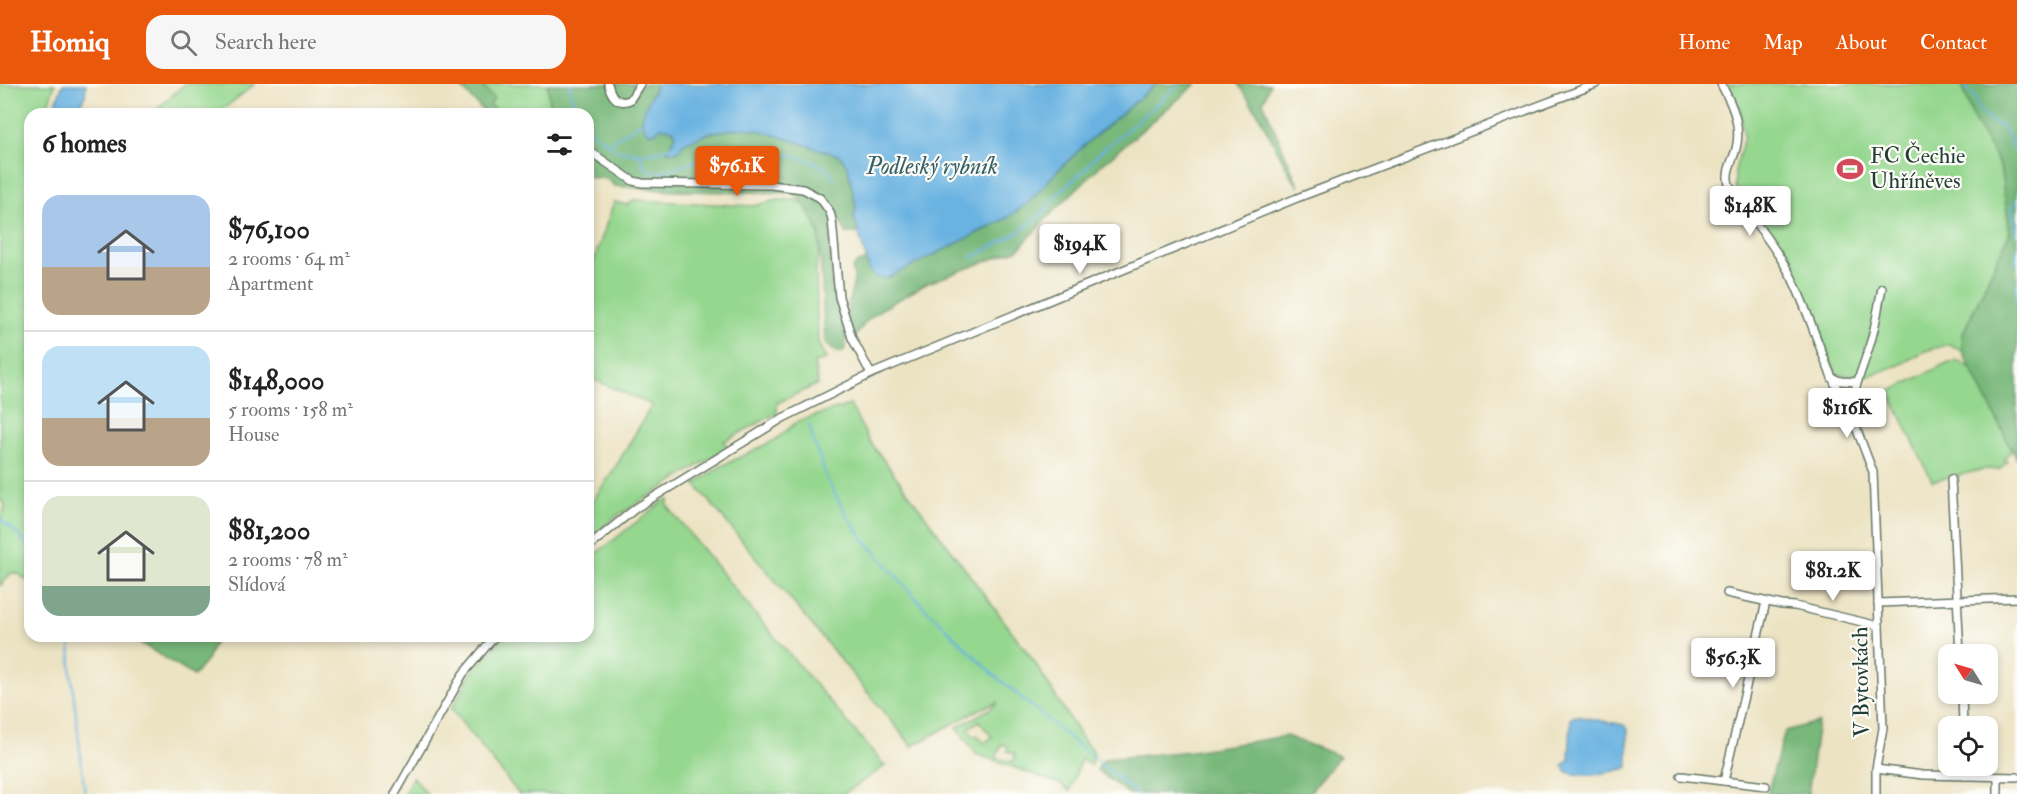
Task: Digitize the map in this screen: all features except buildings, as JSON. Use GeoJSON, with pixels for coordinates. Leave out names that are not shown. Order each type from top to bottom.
{"type":"FeatureCollection","features":[{"type":"Feature","properties":{"kind":"street"},"geometry":{"type":"LineString","coordinates":[[608,84],[614,98],[623,102],[630,100],[640,84]]}},
{"type":"Feature","properties":{"kind":"street"},"geometry":{"type":"LineString","coordinates":[[594,542],[636,508],[773,424],[871,374],[1297,198],[1596,84]]}},
{"type":"Feature","properties":{"kind":"street","name":"V Bytovkách"},"geometry":{"type":"LineString","coordinates":[[1721,84],[1733,106],[1738,133],[1728,182],[1734,194],[1776,250],[1792,279],[1832,378],[1852,417],[1873,472],[1883,729],[1876,769],[1876,794]]}},
{"type":"Feature","properties":{"kind":"street"},"geometry":{"type":"LineString","coordinates":[[594,154],[633,181],[642,183],[771,185],[803,189],[820,198],[830,212],[832,220],[839,297],[852,338],[871,374]]}},
{"type":"Feature","properties":{"kind":"street"},"geometry":{"type":"LineString","coordinates":[[1852,417],[1857,382],[1872,341],[1882,288]]}},
{"type":"Feature","properties":{"kind":"street"},"geometry":{"type":"LineString","coordinates":[[1832,378],[1857,382]]}},
{"type":"Feature","properties":{"kind":"street"},"geometry":{"type":"LineString","coordinates":[[1952,479],[1960,644]]}},
{"type":"Feature","properties":{"kind":"street"},"geometry":{"type":"LineString","coordinates":[[1727,593],[1879,626]]}},
{"type":"Feature","properties":{"kind":"street"},"geometry":{"type":"LineString","coordinates":[[1878,603],[2017,598]]}},
{"type":"Feature","properties":{"kind":"street"},"geometry":{"type":"LineString","coordinates":[[1724,781],[1766,602]]}},
{"type":"Feature","properties":{"kind":"street"},"geometry":{"type":"LineString","coordinates":[[395,794],[463,674],[490,642]]}},
{"type":"Feature","properties":{"kind":"street"},"geometry":{"type":"LineString","coordinates":[[1876,769],[1938,775]]}},
{"type":"Feature","properties":{"kind":"street"},"geometry":{"type":"LineString","coordinates":[[1681,776],[1766,786]]}},
{"type":"Feature","properties":{"kind":"street"},"geometry":{"type":"LineString","coordinates":[[1966,776],[2017,777]]}},
{"type":"Feature","properties":{"kind":"street"},"geometry":{"type":"LineString","coordinates":[[1998,778],[1998,794]]}},
{"type":"Feature","properties":{"kind":"green space"},"geometry":{"type":"Polygon","coordinates":[[[0,84],[55,84],[48,105],[50,108],[24,108],[24,578],[17,573],[11,573],[0,586],[0,524],[5,506],[0,499],[0,84]]]}},
{"type":"Feature","properties":{"kind":"green space"},"geometry":{"type":"Polygon","coordinates":[[[185,84],[255,84],[225,108],[159,108],[185,84]]]}},
{"type":"Feature","properties":{"kind":"green space"},"geometry":{"type":"Polygon","coordinates":[[[458,84],[480,84],[494,98],[490,105],[493,108],[480,108],[458,84]]]}},
{"type":"Feature","properties":{"kind":"green space"},"geometry":{"type":"Polygon","coordinates":[[[480,84],[548,84],[550,108],[494,108],[490,104],[494,98],[480,84]]]}},
{"type":"Feature","properties":{"kind":"green space"},"geometry":{"type":"Polygon","coordinates":[[[548,84],[656,84],[642,122],[654,133],[661,127],[674,130],[676,135],[668,150],[715,132],[745,128],[780,135],[840,156],[848,167],[856,208],[854,217],[859,233],[846,233],[841,222],[830,226],[832,287],[845,335],[844,350],[839,352],[825,343],[819,233],[809,211],[794,193],[675,191],[614,186],[606,179],[594,178],[594,108],[550,108],[548,84]]]}},
{"type":"Feature","properties":{"kind":"green space"},"geometry":{"type":"Polygon","coordinates":[[[1156,84],[1196,84],[1099,167],[1019,249],[928,283],[880,310],[865,323],[855,337],[847,314],[854,281],[852,268],[866,261],[870,272],[985,230],[1029,202],[1090,140],[1156,84]]]}},
{"type":"Feature","properties":{"kind":"green space"},"geometry":{"type":"Polygon","coordinates":[[[1238,84],[1270,84],[1263,102],[1299,187],[1257,112],[1238,84]]]}},
{"type":"Feature","properties":{"kind":"green space"},"geometry":{"type":"Polygon","coordinates":[[[1726,84],[1962,84],[1973,118],[2000,166],[2010,232],[1963,333],[1962,351],[1950,344],[1925,351],[1899,365],[1868,376],[1836,375],[1798,279],[1781,246],[1735,187],[1735,171],[1744,137],[1740,109],[1726,84]]]}},
{"type":"Feature","properties":{"kind":"green space"},"geometry":{"type":"Polygon","coordinates":[[[1962,84],[2017,84],[2017,459],[1962,351],[1963,333],[2010,232],[2000,166],[1973,118],[1962,84]]]}},
{"type":"Feature","properties":{"kind":"green space"},"geometry":{"type":"Polygon","coordinates":[[[634,200],[754,206],[777,200],[795,200],[804,204],[813,217],[821,241],[816,269],[818,343],[826,359],[814,363],[818,384],[777,403],[777,413],[723,442],[729,447],[613,518],[594,535],[594,499],[652,405],[594,380],[594,260],[614,202],[627,205],[634,200]]]}},
{"type":"Feature","properties":{"kind":"green space"},"geometry":{"type":"Polygon","coordinates":[[[1959,361],[1971,368],[2012,450],[2004,458],[2007,462],[1999,470],[1986,469],[1932,481],[1889,392],[1949,362],[1959,361]]]}},
{"type":"Feature","properties":{"kind":"green space"},"geometry":{"type":"Polygon","coordinates":[[[850,405],[870,442],[1034,661],[1082,739],[1094,752],[1091,765],[1081,759],[1070,791],[1060,784],[976,754],[957,727],[990,709],[998,702],[980,709],[912,746],[695,484],[720,467],[775,440],[798,421],[850,405]],[[979,721],[968,729],[974,737],[977,735],[984,743],[992,737],[979,721]],[[1002,744],[996,758],[1012,762],[1015,754],[1007,751],[1008,746],[1002,744]]]}},
{"type":"Feature","properties":{"kind":"green space"},"geometry":{"type":"Polygon","coordinates":[[[666,499],[669,500],[667,505],[669,508],[755,614],[885,766],[843,794],[519,794],[451,709],[471,674],[500,642],[594,642],[594,555],[666,499]]]}},
{"type":"Feature","properties":{"kind":"green space"},"geometry":{"type":"Polygon","coordinates":[[[139,642],[214,642],[207,660],[194,676],[139,642]]]}},
{"type":"Feature","properties":{"kind":"green space"},"geometry":{"type":"Polygon","coordinates":[[[1818,722],[1808,794],[1767,794],[1785,731],[1818,722]]]}},
{"type":"Feature","properties":{"kind":"green space"},"geometry":{"type":"Polygon","coordinates":[[[1286,736],[1340,756],[1308,794],[1129,794],[1097,770],[1104,759],[1192,751],[1286,736]]]}},
{"type":"Feature","properties":{"kind":"green space"},"geometry":{"type":"Polygon","coordinates":[[[413,777],[427,794],[404,794],[413,777]]]}},
{"type":"Feature","properties":{"kind":"water"},"geometry":{"type":"Polygon","coordinates":[[[63,84],[86,84],[85,96],[80,105],[72,108],[53,108],[63,84]]]}},
{"type":"Feature","properties":{"kind":"water","name":"Podleský rybník"},"geometry":{"type":"Polygon","coordinates":[[[656,84],[1156,84],[1090,140],[1029,202],[1007,218],[888,278],[877,278],[870,272],[854,217],[856,208],[848,167],[840,156],[762,131],[745,128],[712,132],[684,143],[677,152],[668,151],[676,135],[674,130],[661,127],[654,133],[649,133],[642,122],[656,84]]]}},
{"type":"Feature","properties":{"kind":"water"},"geometry":{"type":"Polygon","coordinates":[[[1576,716],[1624,725],[1628,729],[1628,767],[1587,775],[1572,774],[1566,771],[1563,765],[1569,760],[1571,718],[1576,716]]]}},
{"type":"Feature","properties":{"kind":"waterway"},"geometry":{"type":"LineString","coordinates":[[570,84],[572,100],[577,108]]}},
{"type":"Feature","properties":{"kind":"waterway"},"geometry":{"type":"LineString","coordinates":[[971,258],[1019,232],[1044,212],[1056,196],[1093,159],[1180,84]]}},
{"type":"Feature","properties":{"kind":"waterway"},"geometry":{"type":"LineString","coordinates":[[1963,84],[1975,98],[1980,112],[1990,121],[2003,127],[2017,155]]}},
{"type":"Feature","properties":{"kind":"waterway"},"geometry":{"type":"LineString","coordinates":[[607,144],[642,122]]}},
{"type":"Feature","properties":{"kind":"waterway"},"geometry":{"type":"LineString","coordinates":[[594,133],[617,150],[640,154],[644,167],[656,172],[667,171],[731,148],[750,147],[808,160],[826,169],[835,179]]}},
{"type":"Feature","properties":{"kind":"waterway"},"geometry":{"type":"LineString","coordinates":[[641,154],[657,152],[673,146]]}},
{"type":"Feature","properties":{"kind":"waterway"},"geometry":{"type":"LineString","coordinates":[[2017,199],[2012,210],[2017,233]]}},
{"type":"Feature","properties":{"kind":"waterway"},"geometry":{"type":"LineString","coordinates":[[2017,250],[2017,264]]}},
{"type":"Feature","properties":{"kind":"waterway"},"geometry":{"type":"LineString","coordinates":[[2017,283],[2017,302]]}},
{"type":"Feature","properties":{"kind":"waterway"},"geometry":{"type":"LineString","coordinates":[[809,424],[828,481],[846,514],[862,537],[921,604],[993,674],[1137,794]]}},
{"type":"Feature","properties":{"kind":"waterway"},"geometry":{"type":"LineString","coordinates":[[0,519],[24,541]]}},
{"type":"Feature","properties":{"kind":"waterway"},"geometry":{"type":"LineString","coordinates":[[70,642],[71,671],[85,794]]}},
{"type":"Feature","properties":{"kind":"place","name":"FC Čechie Uhříněves"},"geometry":{"type":"Point","coordinates":[1850,169]}}]}
